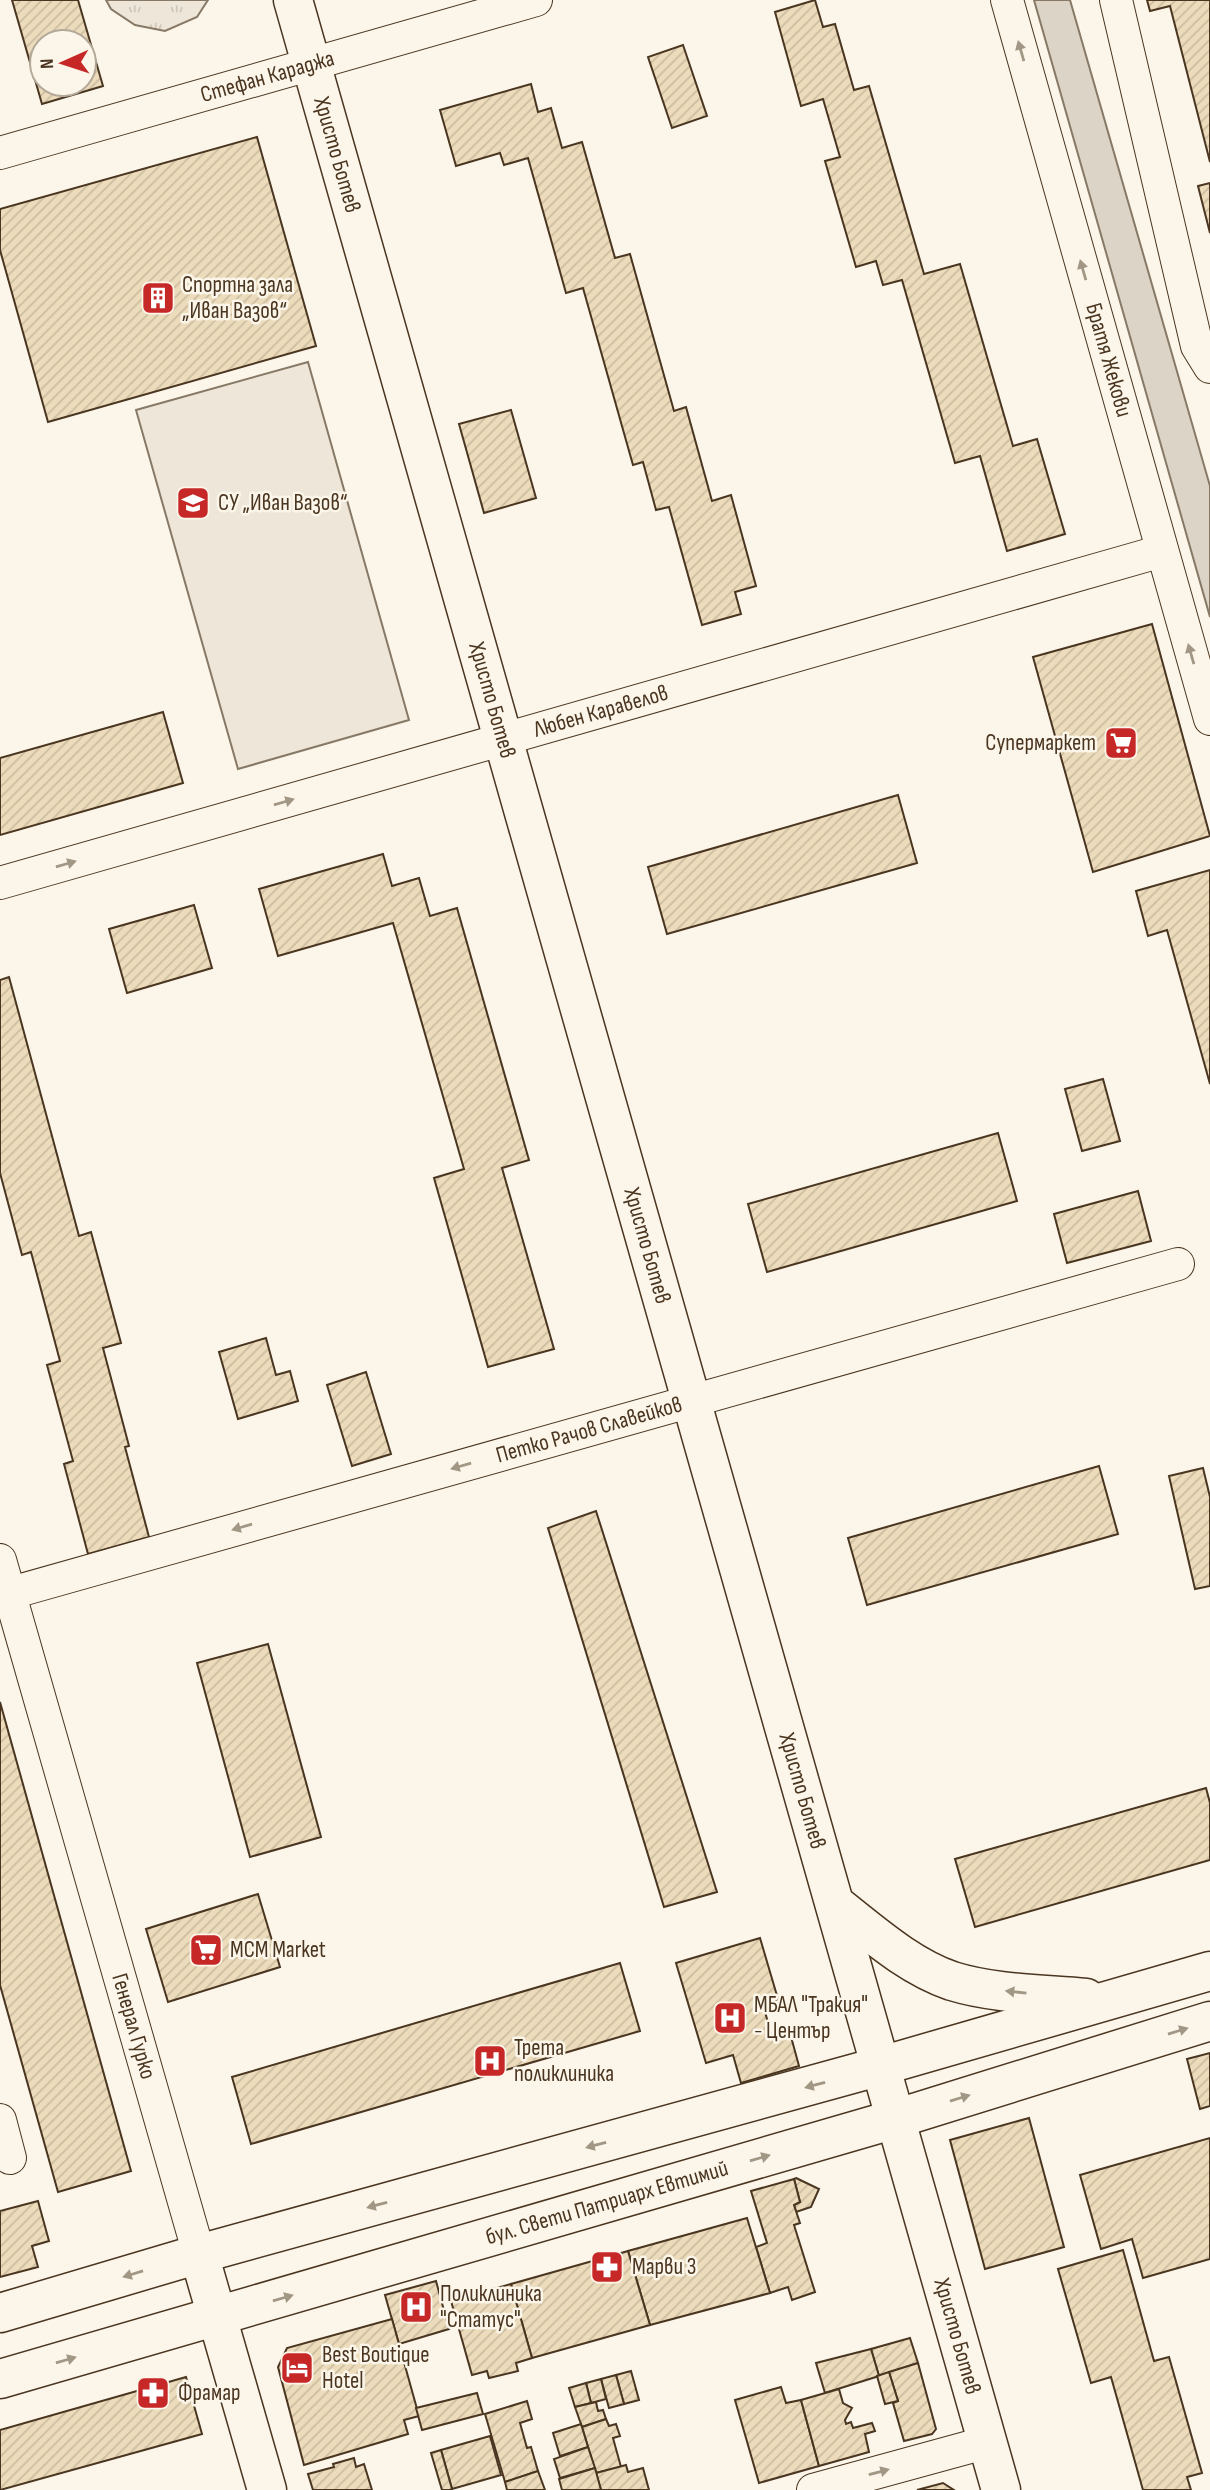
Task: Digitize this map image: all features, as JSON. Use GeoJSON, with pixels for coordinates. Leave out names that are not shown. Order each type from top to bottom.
{"type":"FeatureCollection","features":[{"type":"Feature","properties":{"kind":"main road","name":"Христо Ботев"},"geometry":{"type":"LineString","coordinates":[[293,0],[1001,2490]]}},
{"type":"Feature","properties":{"kind":"main road"},"geometry":{"type":"LineString","coordinates":[[835,1904],[893,1949],[951,1980],[1011,1992],[1109,2000]]}},
{"type":"Feature","properties":{"kind":"main road"},"geometry":{"type":"LineString","coordinates":[[0,2313],[199,2255],[881,2067],[1210,1971]]}},
{"type":"Feature","properties":{"kind":"main road","name":"бул. Свети Патриарх Евтимий"},"geometry":{"type":"LineString","coordinates":[[0,2379],[895,2119],[1210,2021]]}},
{"type":"Feature","properties":{"kind":"main road","name":"Генерал Гурко"},"geometry":{"type":"LineString","coordinates":[[199,2255],[267,2490]]}},
{"type":"Feature","properties":{"kind":"street","name":"Стефан Караджа"},"geometry":{"type":"LineString","coordinates":[[0,153],[537,0]]}},
{"type":"Feature","properties":{"kind":"street","name":"Братя Жекови"},"geometry":{"type":"LineString","coordinates":[[1007,0],[1210,719]]}},
{"type":"Feature","properties":{"kind":"street"},"geometry":{"type":"LineString","coordinates":[[1116,0],[1197,346],[1210,367]]}},
{"type":"Feature","properties":{"kind":"street","name":"Любен Каравелов"},"geometry":{"type":"LineString","coordinates":[[0,883],[1162,551]]}},
{"type":"Feature","properties":{"kind":"street","name":"Петко Рачов Славейков"},"geometry":{"type":"LineString","coordinates":[[5,1594],[1178,1264]]}},
{"type":"Feature","properties":{"kind":"street","name":"Генерал Гурко"},"geometry":{"type":"LineString","coordinates":[[0,1560],[5,1594],[199,2255]]}},
{"type":"Feature","properties":{"kind":"street"},"geometry":{"type":"LineString","coordinates":[[0,2120],[10,2158]]}},
{"type":"Feature","properties":{"kind":"street"},"geometry":{"type":"LineString","coordinates":[[813,2490],[988,2442]]}},
{"type":"Feature","properties":{"kind":"green space"},"geometry":{"type":"Polygon","coordinates":[[[106,0],[208,0],[197,17],[165,31],[135,25],[111,9],[106,0]]]}},
{"type":"Feature","properties":{"kind":"green space"},"geometry":{"type":"Polygon","coordinates":[[[308,362],[409,720],[238,769],[136,410],[308,362]]]}},
{"type":"Feature","properties":{"kind":"shaded area"},"geometry":{"type":"Polygon","coordinates":[[[1034,0],[1070,0],[1210,486],[1210,617],[1034,0]]]}},
{"type":"Feature","properties":{"kind":"building"},"geometry":{"type":"Polygon","coordinates":[[[12,0],[78,0],[86,28],[28,28],[28,55],[12,0]]]}},
{"type":"Feature","properties":{"kind":"building"},"geometry":{"type":"Polygon","coordinates":[[[815,0],[823,27],[835,24],[854,90],[869,86],[924,274],[960,264],[1013,446],[1037,439],[1065,534],[1007,551],[980,456],[955,463],[902,280],[883,285],[876,261],[856,267],[825,161],[840,157],[823,99],[801,106],[775,12],[815,0]]]}},
{"type":"Feature","properties":{"kind":"building"},"geometry":{"type":"Polygon","coordinates":[[[1147,0],[1210,0],[1210,162],[1170,6],[1150,11],[1147,0]]]}},
{"type":"Feature","properties":{"kind":"building"},"geometry":{"type":"Polygon","coordinates":[[[683,45],[707,116],[672,128],[648,57],[683,45]]]}},
{"type":"Feature","properties":{"kind":"building"},"geometry":{"type":"Polygon","coordinates":[[[98,69],[103,86],[98,87],[98,69]]]}},
{"type":"Feature","properties":{"kind":"building"},"geometry":{"type":"Polygon","coordinates":[[[531,84],[538,112],[551,108],[562,148],[582,142],[615,258],[630,254],[674,411],[686,407],[712,501],[731,495],[756,586],[735,592],[741,614],[702,625],[669,507],[656,510],[643,462],[633,465],[583,288],[566,293],[528,158],[504,165],[500,153],[456,166],[440,110],[531,84]]]}},
{"type":"Feature","properties":{"kind":"building"},"geometry":{"type":"Polygon","coordinates":[[[40,98],[62,98],[42,104],[40,98]]]}},
{"type":"Feature","properties":{"kind":"building","name":"Спортна зала „Иван Вазов“"},"geometry":{"type":"Polygon","coordinates":[[[257,137],[316,346],[48,422],[0,250],[0,209],[257,137]]]}},
{"type":"Feature","properties":{"kind":"building"},"geometry":{"type":"Polygon","coordinates":[[[1210,183],[1210,233],[1198,186],[1210,183]]]}},
{"type":"Feature","properties":{"kind":"building"},"geometry":{"type":"Polygon","coordinates":[[[511,410],[536,498],[484,513],[459,424],[511,410]]]}},
{"type":"Feature","properties":{"kind":"building","name":"Супермаркет"},"geometry":{"type":"Polygon","coordinates":[[[1152,624],[1210,836],[1093,872],[1033,657],[1152,624]]]}},
{"type":"Feature","properties":{"kind":"building"},"geometry":{"type":"Polygon","coordinates":[[[163,712],[183,783],[0,835],[0,758],[163,712]]]}},
{"type":"Feature","properties":{"kind":"building"},"geometry":{"type":"Polygon","coordinates":[[[898,795],[917,863],[667,934],[648,867],[898,795]]]}},
{"type":"Feature","properties":{"kind":"building"},"geometry":{"type":"Polygon","coordinates":[[[383,854],[392,886],[419,878],[430,916],[457,908],[529,1160],[502,1168],[554,1349],[488,1367],[434,1178],[464,1169],[393,923],[278,956],[259,889],[383,854]]]}},
{"type":"Feature","properties":{"kind":"building"},"geometry":{"type":"Polygon","coordinates":[[[1210,870],[1210,1084],[1167,930],[1148,936],[1136,891],[1210,870]]]}},
{"type":"Feature","properties":{"kind":"building"},"geometry":{"type":"Polygon","coordinates":[[[194,905],[212,968],[127,993],[109,929],[194,905]]]}},
{"type":"Feature","properties":{"kind":"building"},"geometry":{"type":"Polygon","coordinates":[[[9,977],[79,1236],[91,1232],[121,1343],[103,1348],[149,1537],[88,1554],[64,1464],[73,1461],[47,1365],[60,1361],[31,1252],[22,1255],[0,1173],[0,980],[9,977]]]}},
{"type":"Feature","properties":{"kind":"building"},"geometry":{"type":"Polygon","coordinates":[[[1103,1079],[1120,1141],[1082,1151],[1065,1089],[1103,1079]]]}},
{"type":"Feature","properties":{"kind":"building"},"geometry":{"type":"Polygon","coordinates":[[[998,1133],[1017,1201],[767,1272],[748,1204],[998,1133]]]}},
{"type":"Feature","properties":{"kind":"building"},"geometry":{"type":"Polygon","coordinates":[[[1138,1191],[1151,1241],[1067,1263],[1054,1214],[1138,1191]]]}},
{"type":"Feature","properties":{"kind":"building"},"geometry":{"type":"Polygon","coordinates":[[[266,1338],[276,1375],[290,1371],[298,1401],[238,1419],[219,1352],[266,1338]]]}},
{"type":"Feature","properties":{"kind":"building"},"geometry":{"type":"Polygon","coordinates":[[[366,1372],[391,1454],[352,1466],[327,1385],[366,1372]]]}},
{"type":"Feature","properties":{"kind":"building"},"geometry":{"type":"Polygon","coordinates":[[[1099,1466],[1118,1534],[867,1605],[848,1538],[1099,1466]]]}},
{"type":"Feature","properties":{"kind":"building"},"geometry":{"type":"Polygon","coordinates":[[[1203,1468],[1210,1497],[1210,1586],[1195,1589],[1169,1476],[1203,1468]]]}},
{"type":"Feature","properties":{"kind":"building"},"geometry":{"type":"Polygon","coordinates":[[[596,1511],[717,1892],[664,1907],[548,1528],[596,1511]]]}},
{"type":"Feature","properties":{"kind":"building"},"geometry":{"type":"Polygon","coordinates":[[[268,1644],[321,1837],[250,1857],[197,1663],[268,1644]]]}},
{"type":"Feature","properties":{"kind":"building"},"geometry":{"type":"Polygon","coordinates":[[[0,1702],[131,2171],[58,2192],[0,1985],[0,1702]]]}},
{"type":"Feature","properties":{"kind":"building"},"geometry":{"type":"Polygon","coordinates":[[[1206,1788],[1210,1803],[1210,1860],[975,1927],[955,1859],[1206,1788]]]}},
{"type":"Feature","properties":{"kind":"building"},"geometry":{"type":"Polygon","coordinates":[[[258,1894],[280,1967],[168,2002],[146,1929],[258,1894]]]}},
{"type":"Feature","properties":{"kind":"building","name":"МБАЛ \"Тракия\" - Център"},"geometry":{"type":"Polygon","coordinates":[[[760,1938],[778,1999],[763,2004],[772,2038],[790,2033],[799,2066],[741,2083],[733,2055],[706,2063],[676,1963],[760,1938]]]}},
{"type":"Feature","properties":{"kind":"building"},"geometry":{"type":"Polygon","coordinates":[[[620,1963],[640,2031],[251,2144],[232,2077],[620,1963]]]}},
{"type":"Feature","properties":{"kind":"building"},"geometry":{"type":"Polygon","coordinates":[[[1210,2053],[1210,2106],[1200,2109],[1187,2059],[1210,2053]]]}},
{"type":"Feature","properties":{"kind":"building"},"geometry":{"type":"Polygon","coordinates":[[[1029,2118],[1064,2247],[985,2269],[950,2140],[1029,2118]]]}},
{"type":"Feature","properties":{"kind":"building"},"geometry":{"type":"Polygon","coordinates":[[[1210,2138],[1210,2259],[1143,2278],[1132,2239],[1101,2249],[1080,2175],[1210,2138]]]}},
{"type":"Feature","properties":{"kind":"building"},"geometry":{"type":"Polygon","coordinates":[[[794,2179],[819,2189],[811,2207],[796,2212],[794,2205],[800,2202],[794,2179]]]}},
{"type":"Feature","properties":{"kind":"building"},"geometry":{"type":"Polygon","coordinates":[[[794,2179],[800,2202],[794,2205],[800,2223],[794,2225],[815,2292],[792,2300],[788,2287],[770,2293],[756,2247],[767,2243],[751,2191],[794,2179]]]}},
{"type":"Feature","properties":{"kind":"building"},"geometry":{"type":"Polygon","coordinates":[[[38,2201],[49,2241],[32,2246],[38,2267],[0,2277],[0,2211],[38,2201]]]}},
{"type":"Feature","properties":{"kind":"building"},"geometry":{"type":"Polygon","coordinates":[[[747,2218],[770,2293],[650,2325],[628,2251],[747,2218]]]}},
{"type":"Feature","properties":{"kind":"building"},"geometry":{"type":"Polygon","coordinates":[[[1123,2250],[1154,2361],[1169,2357],[1202,2473],[1187,2477],[1191,2490],[1143,2490],[1111,2377],[1091,2383],[1058,2269],[1123,2250]]]}},
{"type":"Feature","properties":{"kind":"building"},"geometry":{"type":"Polygon","coordinates":[[[628,2251],[650,2325],[532,2358],[511,2284],[628,2251]]]}},
{"type":"Feature","properties":{"kind":"building","name":"Поликлиника \"Статус\""},"geometry":{"type":"Polygon","coordinates":[[[436,2281],[449,2329],[399,2344],[385,2295],[436,2281]]]}},
{"type":"Feature","properties":{"kind":"building"},"geometry":{"type":"Polygon","coordinates":[[[511,2284],[532,2358],[516,2363],[518,2371],[489,2378],[487,2371],[472,2375],[451,2301],[511,2284]]]}},
{"type":"Feature","properties":{"kind":"building"},"geometry":{"type":"Polygon","coordinates":[[[392,2319],[419,2416],[404,2420],[408,2434],[304,2465],[278,2367],[287,2348],[392,2319]]]}},
{"type":"Feature","properties":{"kind":"building"},"geometry":{"type":"Polygon","coordinates":[[[910,2338],[918,2363],[879,2376],[871,2349],[910,2338]]]}},
{"type":"Feature","properties":{"kind":"building"},"geometry":{"type":"Polygon","coordinates":[[[871,2349],[879,2376],[825,2393],[816,2363],[871,2349]]]}},
{"type":"Feature","properties":{"kind":"building"},"geometry":{"type":"Polygon","coordinates":[[[918,2363],[936,2429],[932,2434],[904,2441],[893,2403],[898,2401],[889,2372],[918,2363]]]}},
{"type":"Feature","properties":{"kind":"building"},"geometry":{"type":"Polygon","coordinates":[[[631,2371],[639,2400],[624,2404],[616,2375],[631,2371]]]}},
{"type":"Feature","properties":{"kind":"building"},"geometry":{"type":"Polygon","coordinates":[[[889,2372],[898,2401],[885,2404],[877,2376],[889,2372]]]}},
{"type":"Feature","properties":{"kind":"building"},"geometry":{"type":"Polygon","coordinates":[[[616,2375],[624,2404],[609,2408],[601,2379],[616,2375]]]}},
{"type":"Feature","properties":{"kind":"building"},"geometry":{"type":"Polygon","coordinates":[[[186,2377],[202,2434],[0,2490],[0,2430],[186,2377]]]}},
{"type":"Feature","properties":{"kind":"building"},"geometry":{"type":"Polygon","coordinates":[[[601,2379],[606,2399],[591,2403],[586,2383],[601,2379]]]}},
{"type":"Feature","properties":{"kind":"building"},"geometry":{"type":"Polygon","coordinates":[[[586,2383],[591,2403],[575,2407],[569,2388],[586,2383]]]}},
{"type":"Feature","properties":{"kind":"building"},"geometry":{"type":"Polygon","coordinates":[[[781,2387],[786,2403],[801,2400],[819,2466],[759,2483],[735,2400],[781,2387]]]}},
{"type":"Feature","properties":{"kind":"building"},"geometry":{"type":"Polygon","coordinates":[[[839,2389],[843,2403],[852,2408],[845,2420],[846,2424],[851,2422],[853,2428],[872,2423],[875,2431],[865,2434],[869,2452],[819,2466],[801,2400],[839,2389]]]}},
{"type":"Feature","properties":{"kind":"building"},"geometry":{"type":"Polygon","coordinates":[[[477,2393],[483,2414],[422,2430],[416,2408],[477,2393]]]}},
{"type":"Feature","properties":{"kind":"building"},"geometry":{"type":"Polygon","coordinates":[[[527,2401],[532,2419],[520,2423],[527,2448],[531,2447],[538,2471],[505,2482],[485,2414],[527,2401]]]}},
{"type":"Feature","properties":{"kind":"building"},"geometry":{"type":"Polygon","coordinates":[[[596,2402],[598,2411],[603,2410],[606,2419],[582,2427],[575,2407],[596,2402]]]}},
{"type":"Feature","properties":{"kind":"building"},"geometry":{"type":"Polygon","coordinates":[[[606,2419],[609,2426],[616,2424],[620,2436],[613,2438],[621,2467],[596,2473],[582,2427],[606,2419]]]}},
{"type":"Feature","properties":{"kind":"building"},"geometry":{"type":"Polygon","coordinates":[[[581,2424],[588,2447],[560,2456],[553,2433],[581,2424]]]}},
{"type":"Feature","properties":{"kind":"building"},"geometry":{"type":"Polygon","coordinates":[[[490,2436],[501,2475],[452,2489],[441,2450],[490,2436]]]}},
{"type":"Feature","properties":{"kind":"building"},"geometry":{"type":"Polygon","coordinates":[[[588,2447],[595,2468],[560,2478],[554,2459],[588,2447]]]}},
{"type":"Feature","properties":{"kind":"building"},"geometry":{"type":"Polygon","coordinates":[[[441,2450],[452,2489],[450,2490],[442,2490],[431,2453],[441,2450]]]}},
{"type":"Feature","properties":{"kind":"building"},"geometry":{"type":"Polygon","coordinates":[[[354,2458],[356,2467],[364,2464],[372,2490],[313,2490],[308,2474],[354,2458]]]}},
{"type":"Feature","properties":{"kind":"building"},"geometry":{"type":"Polygon","coordinates":[[[626,2465],[628,2472],[643,2468],[649,2490],[601,2490],[596,2473],[626,2465]]]}},
{"type":"Feature","properties":{"kind":"building"},"geometry":{"type":"Polygon","coordinates":[[[595,2468],[601,2490],[562,2490],[559,2479],[595,2468]]]}},
{"type":"Feature","properties":{"kind":"building"},"geometry":{"type":"Polygon","coordinates":[[[538,2471],[545,2490],[507,2490],[505,2482],[538,2471]]]}},
{"type":"Feature","properties":{"kind":"building"},"geometry":{"type":"Polygon","coordinates":[[[943,2483],[954,2490],[917,2490],[943,2483]]]}},
{"type":"Feature","properties":{"kind":"place","name":"Спортна зала „Иван Вазов“"},"geometry":{"type":"Point","coordinates":[158,298]}},
{"type":"Feature","properties":{"kind":"place","name":"СУ „Иван Вазов“"},"geometry":{"type":"Point","coordinates":[193,503]}},
{"type":"Feature","properties":{"kind":"place","name":"Супермаркет"},"geometry":{"type":"Point","coordinates":[1121,743]}},
{"type":"Feature","properties":{"kind":"place","name":"MCM Market"},"geometry":{"type":"Point","coordinates":[206,1950]}},
{"type":"Feature","properties":{"kind":"place","name":"МБАЛ \"Тракия\" - Център"},"geometry":{"type":"Point","coordinates":[730,2018]}},
{"type":"Feature","properties":{"kind":"place","name":"Трета поликлиника"},"geometry":{"type":"Point","coordinates":[490,2061]}},
{"type":"Feature","properties":{"kind":"place","name":"Марви 3"},"geometry":{"type":"Point","coordinates":[607,2267]}},
{"type":"Feature","properties":{"kind":"place","name":"Поликлиника \"Статус\""},"geometry":{"type":"Point","coordinates":[416,2307]}},
{"type":"Feature","properties":{"kind":"place","name":"Best Boutique Hotel"},"geometry":{"type":"Point","coordinates":[297,2368]}},
{"type":"Feature","properties":{"kind":"place","name":"Фрамар"},"geometry":{"type":"Point","coordinates":[153,2393]}}]}
